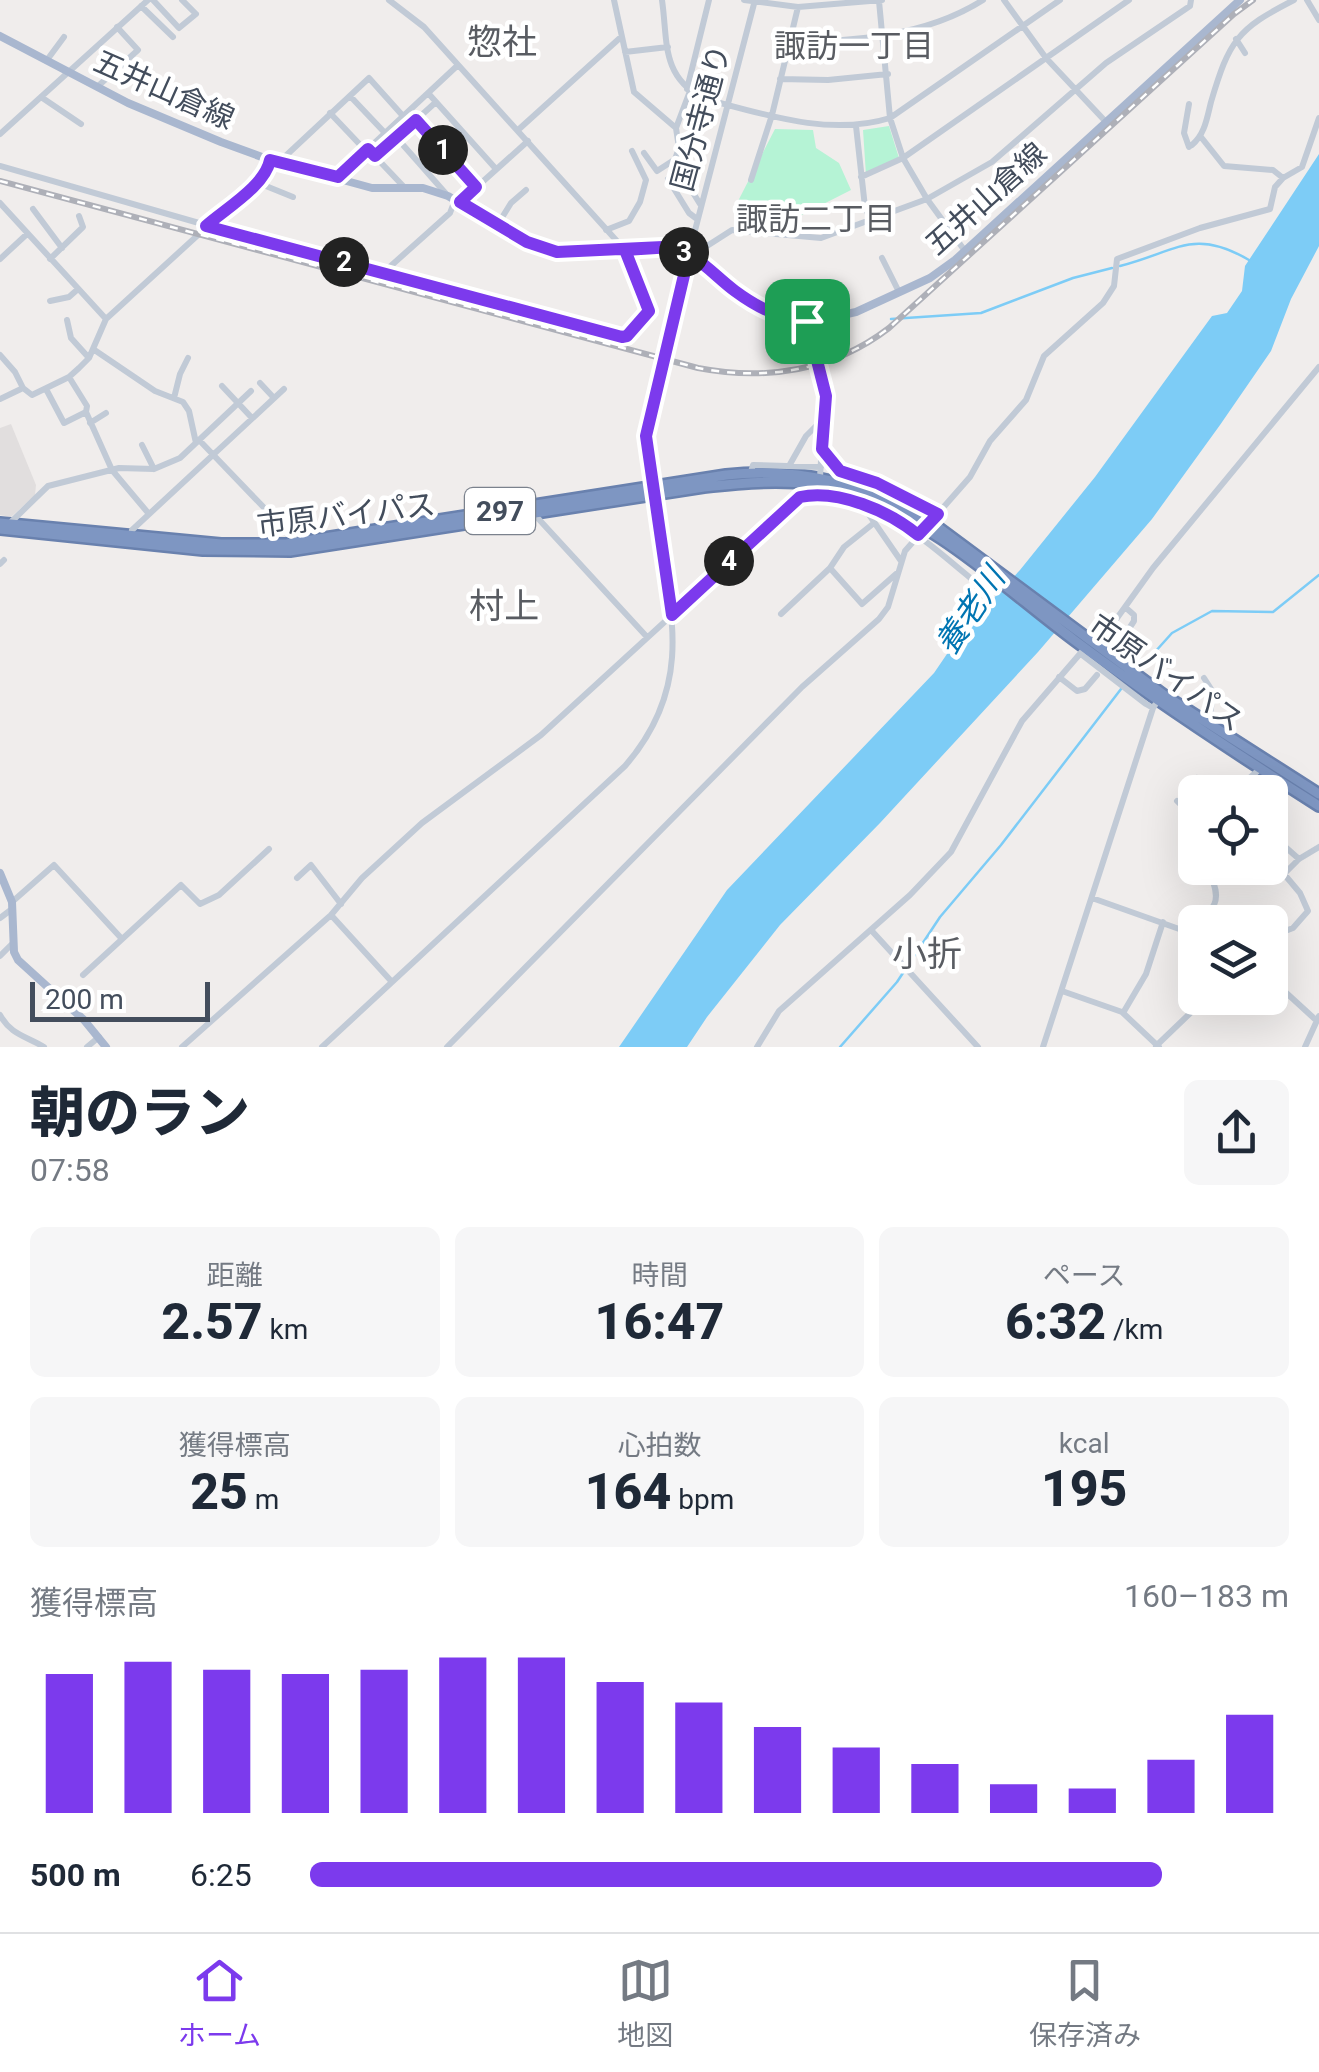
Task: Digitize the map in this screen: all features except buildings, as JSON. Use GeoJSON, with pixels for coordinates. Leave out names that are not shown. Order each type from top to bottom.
{"type":"FeatureCollection","features":[{"type":"Feature","properties":{"kind":"highway","name":"市原バイパス"},"geometry":{"type":"LineString","coordinates":[[3,525],[203,550],[274,552],[330,547],[534,514],[751,472],[820,472],[891,500],[1078,638],[1098,646],[1208,724],[1319,794]]}},
{"type":"Feature","properties":{"kind":"highway","name":"市原バイパス"},"geometry":{"type":"LineString","coordinates":[[3,525],[221,544],[298,542],[652,491],[756,482],[813,484],[870,500],[928,525]]}},
{"type":"Feature","properties":{"kind":"highway","name":"市原バイパス"},"geometry":{"type":"LineString","coordinates":[[1078,638],[1083,651],[1156,704],[1319,806]]}},
{"type":"Feature","properties":{"kind":"main road","name":"五井山倉線"},"geometry":{"type":"LineString","coordinates":[[0,36],[128,104],[274,161],[372,188],[423,188],[455,199],[527,242],[557,252],[672,247],[689,254],[759,307],[779,316],[807,321],[843,316],[938,273],[1240,0]]}},
{"type":"Feature","properties":{"kind":"main road"},"geometry":{"type":"LineString","coordinates":[[0,873],[12,905],[14,952],[21,965],[84,1020],[106,1047]]}},
{"type":"Feature","properties":{"kind":"street"},"geometry":{"type":"LineString","coordinates":[[147,2],[179,28],[196,14],[182,0]]}},
{"type":"Feature","properties":{"kind":"street"},"geometry":{"type":"LineString","coordinates":[[0,166],[206,226],[627,336],[649,311],[625,250],[424,27],[389,0]]}},
{"type":"Feature","properties":{"kind":"street"},"geometry":{"type":"LineString","coordinates":[[614,0],[634,92],[676,128]]}},
{"type":"Feature","properties":{"kind":"street"},"geometry":{"type":"LineString","coordinates":[[662,0],[672,72],[688,90],[772,115],[856,126],[890,118],[1060,0]]}},
{"type":"Feature","properties":{"kind":"street"},"geometry":{"type":"LineString","coordinates":[[644,153],[657,171],[674,160],[679,148],[676,128],[709,0]]}},
{"type":"Feature","properties":{"kind":"street"},"geometry":{"type":"LineString","coordinates":[[744,0],[798,7],[881,1],[890,118],[903,158],[926,199],[965,250]]}},
{"type":"Feature","properties":{"kind":"street"},"geometry":{"type":"LineString","coordinates":[[790,42],[842,42],[883,36],[954,16],[983,0]]}},
{"type":"Feature","properties":{"kind":"street"},"geometry":{"type":"LineString","coordinates":[[1004,0],[1046,58],[1106,122]]}},
{"type":"Feature","properties":{"kind":"street"},"geometry":{"type":"LineString","coordinates":[[861,177],[903,158],[1129,0]]}},
{"type":"Feature","properties":{"kind":"street"},"geometry":{"type":"LineString","coordinates":[[692,240],[707,246],[732,230],[821,238],[926,199],[992,162],[1106,63],[1190,6],[1191,0]]}},
{"type":"Feature","properties":{"kind":"street"},"geometry":{"type":"LineString","coordinates":[[1188,104],[1184,133],[1191,146],[1202,136],[1222,67],[1236,39],[1252,24],[1294,0]]}},
{"type":"Feature","properties":{"kind":"street"},"geometry":{"type":"LineString","coordinates":[[1307,0],[1319,20]]}},
{"type":"Feature","properties":{"kind":"street","name":"国分寺通り"},"geometry":{"type":"LineString","coordinates":[[328,1045],[637,752],[667,693],[674,660],[672,615],[652,491],[647,422],[755,1]]}},
{"type":"Feature","properties":{"kind":"street"},"geometry":{"type":"LineString","coordinates":[[0,134],[147,2]]}},
{"type":"Feature","properties":{"kind":"street"},"geometry":{"type":"LineString","coordinates":[[147,2],[172,37]]}},
{"type":"Feature","properties":{"kind":"street"},"geometry":{"type":"LineString","coordinates":[[751,180],[772,115],[798,7]]}},
{"type":"Feature","properties":{"kind":"street"},"geometry":{"type":"LineString","coordinates":[[97,87],[138,50],[117,27]]}},
{"type":"Feature","properties":{"kind":"street"},"geometry":{"type":"LineString","coordinates":[[47,60],[64,36]]}},
{"type":"Feature","properties":{"kind":"street"},"geometry":{"type":"LineString","coordinates":[[518,130],[621,36]]}},
{"type":"Feature","properties":{"kind":"street"},"geometry":{"type":"LineString","coordinates":[[1236,39],[1245,53]]}},
{"type":"Feature","properties":{"kind":"street"},"geometry":{"type":"LineString","coordinates":[[626,52],[668,47]]}},
{"type":"Feature","properties":{"kind":"street"},"geometry":{"type":"LineString","coordinates":[[338,177],[458,65]]}},
{"type":"Feature","properties":{"kind":"street"},"geometry":{"type":"LineString","coordinates":[[780,79],[828,80],[888,74]]}},
{"type":"Feature","properties":{"kind":"street"},"geometry":{"type":"LineString","coordinates":[[0,354],[32,395],[69,377],[89,358],[106,319],[369,78],[403,116]]}},
{"type":"Feature","properties":{"kind":"street"},"geometry":{"type":"LineString","coordinates":[[428,93],[496,168]]}},
{"type":"Feature","properties":{"kind":"street"},"geometry":{"type":"LineString","coordinates":[[350,96],[385,134]]}},
{"type":"Feature","properties":{"kind":"street"},"geometry":{"type":"LineString","coordinates":[[41,97],[82,124]]}},
{"type":"Feature","properties":{"kind":"street"},"geometry":{"type":"LineString","coordinates":[[375,156],[436,102]]}},
{"type":"Feature","properties":{"kind":"street"},"geometry":{"type":"LineString","coordinates":[[330,113],[406,189]]}},
{"type":"Feature","properties":{"kind":"street"},"geometry":{"type":"LineString","coordinates":[[447,1047],[650,837],[802,687],[879,619],[888,608],[905,551],[970,476],[990,442],[1026,400],[1039,365],[1051,347],[1110,295],[1117,259],[1200,228],[1270,208],[1273,191],[1282,178],[1302,167],[1319,118]]}},
{"type":"Feature","properties":{"kind":"street"},"geometry":{"type":"LineString","coordinates":[[416,120],[476,187]]}},
{"type":"Feature","properties":{"kind":"street"},"geometry":{"type":"LineString","coordinates":[[856,126],[861,177],[871,221]]}},
{"type":"Feature","properties":{"kind":"street"},"geometry":{"type":"LineString","coordinates":[[1202,136],[1224,166],[1273,170],[1282,178]]}},
{"type":"Feature","properties":{"kind":"street"},"geometry":{"type":"LineString","coordinates":[[396,137],[455,199]]}},
{"type":"Feature","properties":{"kind":"street"},"geometry":{"type":"LineString","coordinates":[[384,273],[450,213],[455,199],[476,187],[528,141]]}},
{"type":"Feature","properties":{"kind":"street"},"geometry":{"type":"LineString","coordinates":[[606,230],[629,220],[646,187],[632,151]]}},
{"type":"Feature","properties":{"kind":"street"},"geometry":{"type":"LineString","coordinates":[[674,160],[701,205]]}},
{"type":"Feature","properties":{"kind":"street"},"geometry":{"type":"LineString","coordinates":[[668,179],[697,220]]}},
{"type":"Feature","properties":{"kind":"street"},"geometry":{"type":"LineString","coordinates":[[256,182],[293,197]]}},
{"type":"Feature","properties":{"kind":"street"},"geometry":{"type":"LineString","coordinates":[[498,224],[526,190]]}},
{"type":"Feature","properties":{"kind":"street"},"geometry":{"type":"LineString","coordinates":[[0,203],[106,319]]}},
{"type":"Feature","properties":{"kind":"street"},"geometry":{"type":"LineString","coordinates":[[33,209],[62,248]]}},
{"type":"Feature","properties":{"kind":"street"},"geometry":{"type":"LineString","coordinates":[[50,259],[83,227],[79,216]]}},
{"type":"Feature","properties":{"kind":"street"},"geometry":{"type":"LineString","coordinates":[[0,259],[27,234]]}},
{"type":"Feature","properties":{"kind":"street"},"geometry":{"type":"LineString","coordinates":[[882,258],[900,292]]}},
{"type":"Feature","properties":{"kind":"street"},"geometry":{"type":"LineString","coordinates":[[50,301],[69,297],[78,289]]}},
{"type":"Feature","properties":{"kind":"street"},"geometry":{"type":"LineString","coordinates":[[67,320],[71,338],[89,358]]}},
{"type":"Feature","properties":{"kind":"street"},"geometry":{"type":"LineString","coordinates":[[751,472],[753,465],[820,472],[826,396],[807,321]]}},
{"type":"Feature","properties":{"kind":"street"},"geometry":{"type":"LineString","coordinates":[[93,349],[155,391],[186,405],[198,442],[215,453],[298,542]]}},
{"type":"Feature","properties":{"kind":"street"},"geometry":{"type":"LineString","coordinates":[[174,398],[188,358]]}},
{"type":"Feature","properties":{"kind":"street"},"geometry":{"type":"LineString","coordinates":[[1098,646],[1153,568],[1319,367]]}},
{"type":"Feature","properties":{"kind":"street"},"geometry":{"type":"LineString","coordinates":[[69,377],[87,406],[90,423],[112,470],[149,514]]}},
{"type":"Feature","properties":{"kind":"street"},"geometry":{"type":"LineString","coordinates":[[260,382],[274,398]]}},
{"type":"Feature","properties":{"kind":"street"},"geometry":{"type":"LineString","coordinates":[[222,386],[252,418]]}},
{"type":"Feature","properties":{"kind":"street"},"geometry":{"type":"LineString","coordinates":[[0,399],[23,388]]}},
{"type":"Feature","properties":{"kind":"street"},"geometry":{"type":"LineString","coordinates":[[46,389],[64,423],[86,412]]}},
{"type":"Feature","properties":{"kind":"street"},"geometry":{"type":"LineString","coordinates":[[130,535],[284,389]]}},
{"type":"Feature","properties":{"kind":"street"},"geometry":{"type":"LineString","coordinates":[[3,525],[48,486],[112,470],[154,469],[180,458],[251,391]]}},
{"type":"Feature","properties":{"kind":"street"},"geometry":{"type":"LineString","coordinates":[[90,423],[106,414]]}},
{"type":"Feature","properties":{"kind":"street"},"geometry":{"type":"LineString","coordinates":[[789,466],[806,436],[822,419]]}},
{"type":"Feature","properties":{"kind":"street"},"geometry":{"type":"LineString","coordinates":[[142,446],[154,469]]}},
{"type":"Feature","properties":{"kind":"street"},"geometry":{"type":"LineString","coordinates":[[822,449],[840,471],[877,483],[928,525],[981,587]]}},
{"type":"Feature","properties":{"kind":"street"},"geometry":{"type":"LineString","coordinates":[[182,1047],[332,915],[362,878],[422,823],[541,735],[800,497],[820,493],[905,524],[928,525]]}},
{"type":"Feature","properties":{"kind":"street"},"geometry":{"type":"LineString","coordinates":[[863,506],[901,566]]}},
{"type":"Feature","properties":{"kind":"street"},"geometry":{"type":"LineString","coordinates":[[534,514],[647,637]]}},
{"type":"Feature","properties":{"kind":"street"},"geometry":{"type":"LineString","coordinates":[[780,614],[830,568],[844,547],[874,523]]}},
{"type":"Feature","properties":{"kind":"street"},"geometry":{"type":"LineString","coordinates":[[830,568],[862,604],[901,566]]}},
{"type":"Feature","properties":{"kind":"street"},"geometry":{"type":"LineString","coordinates":[[1115,650],[1134,621],[1134,615],[1125,607]]}},
{"type":"Feature","properties":{"kind":"street"},"geometry":{"type":"LineString","coordinates":[[756,1047],[779,1011],[924,881],[950,852],[1022,721],[1083,651]]}},
{"type":"Feature","properties":{"kind":"street"},"geometry":{"type":"LineString","coordinates":[[1060,677],[1077,691],[1085,689],[1097,674]]}},
{"type":"Feature","properties":{"kind":"street"},"geometry":{"type":"LineString","coordinates":[[1204,678],[1214,699],[1208,724]]}},
{"type":"Feature","properties":{"kind":"street"},"geometry":{"type":"LineString","coordinates":[[1044,1047],[1156,704]]}},
{"type":"Feature","properties":{"kind":"street"},"geometry":{"type":"LineString","coordinates":[[1253,775],[1260,769]]}},
{"type":"Feature","properties":{"kind":"street"},"geometry":{"type":"LineString","coordinates":[[1288,930],[1308,912],[1300,893],[1284,874],[1298,859],[1319,847]]}},
{"type":"Feature","properties":{"kind":"street"},"geometry":{"type":"LineString","coordinates":[[83,975],[181,885],[200,904],[219,895],[269,849]]}},
{"type":"Feature","properties":{"kind":"street"},"geometry":{"type":"LineString","coordinates":[[1288,850],[1298,859]]}},
{"type":"Feature","properties":{"kind":"street"},"geometry":{"type":"LineString","coordinates":[[0,918],[54,865],[122,939]]}},
{"type":"Feature","properties":{"kind":"street"},"geometry":{"type":"LineString","coordinates":[[297,878],[311,865],[341,904]]}},
{"type":"Feature","properties":{"kind":"street"},"geometry":{"type":"LineString","coordinates":[[1092,898],[1178,928]]}},
{"type":"Feature","properties":{"kind":"street"},"geometry":{"type":"LineString","coordinates":[[332,915],[392,982]]}},
{"type":"Feature","properties":{"kind":"street"},"geometry":{"type":"LineString","coordinates":[[1123,1013],[1146,974],[1162,922]]}},
{"type":"Feature","properties":{"kind":"street"},"geometry":{"type":"LineString","coordinates":[[870,930],[978,1047]]}},
{"type":"Feature","properties":{"kind":"street"},"geometry":{"type":"LineString","coordinates":[[0,956],[14,942]]}},
{"type":"Feature","properties":{"kind":"street"},"geometry":{"type":"LineString","coordinates":[[1062,991],[1123,1013],[1157,1046],[1189,1015]]}},
{"type":"Feature","properties":{"kind":"street"},"geometry":{"type":"LineString","coordinates":[[1288,993],[1318,1019],[1305,1047]]}},
{"type":"Feature","properties":{"kind":"street"},"geometry":{"type":"LineString","coordinates":[[0,1015],[3,1029],[44,1047]]}},
{"type":"Feature","properties":{"kind":"street"},"geometry":{"type":"LineString","coordinates":[[87,1047],[99,1036]]}},
{"type":"Feature","properties":{"kind":"shaded area"},"geometry":{"type":"Polygon","coordinates":[[[11,424],[36,485],[35,495],[11,517],[0,515],[0,428],[11,424]]]}},
{"type":"Feature","properties":{"kind":"green space"},"geometry":{"type":"Polygon","coordinates":[[[889,126],[899,158],[866,175],[863,130],[889,126]]]}},
{"type":"Feature","properties":{"kind":"green space"},"geometry":{"type":"Polygon","coordinates":[[[775,129],[813,130],[816,148],[839,163],[851,190],[786,223],[752,214],[740,222],[736,205],[775,129]]]}},
{"type":"Feature","properties":{"kind":"water"},"geometry":{"type":"Polygon","coordinates":[[[1319,154],[1319,246],[1291,299],[1271,351],[1152,519],[1038,652],[780,925],[687,1047],[619,1047],[727,890],[934,673],[962,632],[1020,570],[1095,477],[1212,316],[1227,313],[1242,291],[1245,266],[1319,154]]]}},
{"type":"Feature","properties":{"kind":"waterway"},"geometry":{"type":"LineString","coordinates":[[1120,266],[1198,244],[1230,250],[1249,260]]}},
{"type":"Feature","properties":{"kind":"waterway"},"geometry":{"type":"LineString","coordinates":[[891,319],[981,313],[1073,278],[1112,268]]}},
{"type":"Feature","properties":{"kind":"waterway"},"geometry":{"type":"LineString","coordinates":[[1137,672],[1172,633],[1212,611],[1273,612],[1319,575]]}},
{"type":"Feature","properties":{"kind":"waterway"},"geometry":{"type":"LineString","coordinates":[[840,1047],[897,982],[940,917],[1001,845],[1121,689]]}},
{"type":"Feature","properties":{"kind":"railway"},"geometry":{"type":"LineString","coordinates":[[0,181],[698,368],[749,373],[798,369],[845,354],[889,328],[1253,0]]}},
{"type":"Feature","properties":{"kind":"district","name":"惣社"},"geometry":{"type":"Point","coordinates":[502,42]}},
{"type":"Feature","properties":{"kind":"district","name":"諏訪一丁目"},"geometry":{"type":"Point","coordinates":[854,46]}},
{"type":"Feature","properties":{"kind":"district","name":"諏訪二丁目"},"geometry":{"type":"Point","coordinates":[816,219]}},
{"type":"Feature","properties":{"kind":"district","name":"村上"},"geometry":{"type":"Point","coordinates":[504,606]}},
{"type":"Feature","properties":{"kind":"district","name":"小折"},"geometry":{"type":"Point","coordinates":[927,954]}},
{"type":"Feature","properties":{"kind":"route"},"geometry":{"type":"LineString","coordinates":[[807,321],[779,316],[759,307],[689,254],[672,247],[663,247],[571,254],[527,242],[460,202],[476,187],[416,120],[375,156],[368,149],[338,177],[270,160],[269,168],[256,182],[206,226],[622,337],[649,311],[625,250],[672,247],[689,254],[646,436],[672,615],[800,497],[820,493],[851,501],[905,524],[918,535],[938,514],[877,483],[840,471],[822,449],[826,396],[807,321]]}},
{"type":"Feature","properties":{"kind":"water label","name":"養老川"},"geometry":{"type":"Point","coordinates":[970,611]}}]}
